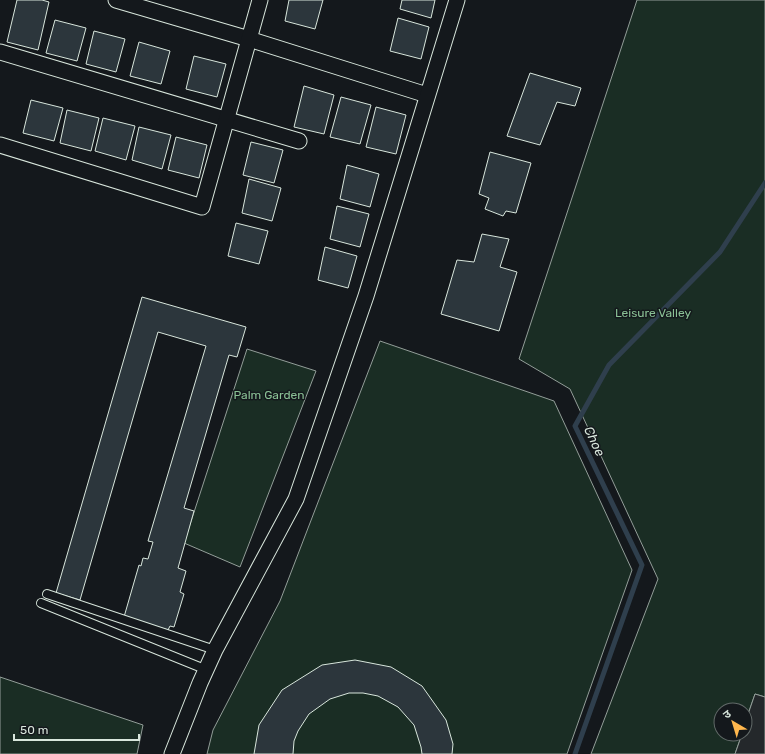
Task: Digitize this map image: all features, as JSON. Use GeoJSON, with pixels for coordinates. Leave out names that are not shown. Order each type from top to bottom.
{"type":"FeatureCollection","features":[{"type":"Feature","properties":{"kind":"street"},"geometry":{"type":"LineString","coordinates":[[116,0],[249,39],[427,95]]}},
{"type":"Feature","properties":{"kind":"street"},"geometry":{"type":"LineString","coordinates":[[0,145],[202,207],[260,0]]}},
{"type":"Feature","properties":{"kind":"street"},"geometry":{"type":"LineString","coordinates":[[172,754],[200,683],[215,650],[296,499],[366,296],[456,2]]}},
{"type":"Feature","properties":{"kind":"street"},"geometry":{"type":"LineString","coordinates":[[0,52],[299,142]]}},
{"type":"Feature","properties":{"kind":"lane"},"geometry":{"type":"LineString","coordinates":[[47,594],[215,650]]}},
{"type":"Feature","properties":{"kind":"lane"},"geometry":{"type":"LineString","coordinates":[[41,604],[207,670]]}},
{"type":"Feature","properties":{"kind":"green space","name":"Leisure Valley"},"geometry":{"type":"Polygon","coordinates":[[[637,0],[765,0],[765,697],[755,694],[752,702],[713,702],[713,742],[739,742],[735,754],[591,754],[658,579],[570,389],[519,359],[637,0]]]}},
{"type":"Feature","properties":{"kind":"green space"},"geometry":{"type":"Polygon","coordinates":[[[380,341],[554,401],[632,570],[567,754],[207,754],[213,730],[280,601],[380,341]]]}},
{"type":"Feature","properties":{"kind":"green space","name":"Palm Garden"},"geometry":{"type":"Polygon","coordinates":[[[247,349],[316,371],[240,567],[184,543],[247,349]]]}},
{"type":"Feature","properties":{"kind":"green space"},"geometry":{"type":"Polygon","coordinates":[[[0,677],[143,725],[137,754],[0,754],[0,677]]]}},
{"type":"Feature","properties":{"kind":"shaded area"},"geometry":{"type":"Polygon","coordinates":[[[755,694],[765,697],[765,754],[735,754],[739,742],[753,742],[752,702],[755,694]]]}},
{"type":"Feature","properties":{"kind":"building"},"geometry":{"type":"Polygon","coordinates":[[[17,0],[42,0],[49,2],[38,50],[7,42],[17,0]]]}},
{"type":"Feature","properties":{"kind":"building"},"geometry":{"type":"Polygon","coordinates":[[[289,0],[323,0],[315,29],[285,21],[289,0]]]}},
{"type":"Feature","properties":{"kind":"building"},"geometry":{"type":"Polygon","coordinates":[[[402,0],[435,0],[431,18],[400,9],[402,0]]]}},
{"type":"Feature","properties":{"kind":"building"},"geometry":{"type":"Polygon","coordinates":[[[398,18],[429,27],[421,59],[390,51],[398,18]]]}},
{"type":"Feature","properties":{"kind":"building"},"geometry":{"type":"Polygon","coordinates":[[[55,20],[86,28],[77,61],[46,53],[55,20]]]}},
{"type":"Feature","properties":{"kind":"building"},"geometry":{"type":"Polygon","coordinates":[[[94,31],[125,39],[116,72],[86,64],[94,31]]]}},
{"type":"Feature","properties":{"kind":"building"},"geometry":{"type":"Polygon","coordinates":[[[139,42],[170,51],[161,84],[130,76],[139,42]]]}},
{"type":"Feature","properties":{"kind":"building"},"geometry":{"type":"Polygon","coordinates":[[[194,56],[226,64],[217,97],[186,89],[194,56]]]}},
{"type":"Feature","properties":{"kind":"building"},"geometry":{"type":"Polygon","coordinates":[[[530,73],[581,88],[575,106],[557,102],[540,145],[507,136],[530,73]]]}},
{"type":"Feature","properties":{"kind":"building"},"geometry":{"type":"Polygon","coordinates":[[[304,86],[334,95],[324,134],[294,127],[304,86]]]}},
{"type":"Feature","properties":{"kind":"building"},"geometry":{"type":"Polygon","coordinates":[[[341,97],[371,105],[360,144],[330,137],[341,97]]]}},
{"type":"Feature","properties":{"kind":"building"},"geometry":{"type":"Polygon","coordinates":[[[31,100],[63,108],[54,141],[23,133],[31,100]]]}},
{"type":"Feature","properties":{"kind":"building"},"geometry":{"type":"Polygon","coordinates":[[[376,107],[406,115],[396,154],[366,147],[376,107]]]}},
{"type":"Feature","properties":{"kind":"building"},"geometry":{"type":"Polygon","coordinates":[[[67,110],[99,118],[91,151],[60,143],[67,110]]]}},
{"type":"Feature","properties":{"kind":"building"},"geometry":{"type":"Polygon","coordinates":[[[103,118],[135,126],[126,160],[95,151],[103,118]]]}},
{"type":"Feature","properties":{"kind":"building"},"geometry":{"type":"Polygon","coordinates":[[[139,127],[171,135],[162,169],[132,160],[139,127]]]}},
{"type":"Feature","properties":{"kind":"building"},"geometry":{"type":"Polygon","coordinates":[[[176,137],[207,145],[199,178],[168,170],[176,137]]]}},
{"type":"Feature","properties":{"kind":"building"},"geometry":{"type":"Polygon","coordinates":[[[251,142],[283,150],[274,183],[243,175],[251,142]]]}},
{"type":"Feature","properties":{"kind":"building"},"geometry":{"type":"Polygon","coordinates":[[[490,152],[531,163],[516,213],[506,211],[503,216],[485,209],[489,198],[479,194],[490,152]]]}},
{"type":"Feature","properties":{"kind":"building"},"geometry":{"type":"Polygon","coordinates":[[[347,165],[379,174],[370,207],[340,199],[347,165]]]}},
{"type":"Feature","properties":{"kind":"building"},"geometry":{"type":"Polygon","coordinates":[[[249,179],[281,188],[272,221],[242,213],[249,179]]]}},
{"type":"Feature","properties":{"kind":"building"},"geometry":{"type":"Polygon","coordinates":[[[337,206],[369,214],[360,247],[330,239],[337,206]]]}},
{"type":"Feature","properties":{"kind":"building"},"geometry":{"type":"Polygon","coordinates":[[[236,223],[268,231],[259,264],[228,256],[236,223]]]}},
{"type":"Feature","properties":{"kind":"building"},"geometry":{"type":"Polygon","coordinates":[[[482,234],[509,239],[500,267],[517,272],[499,331],[441,314],[457,260],[474,262],[482,234]]]}},
{"type":"Feature","properties":{"kind":"building"},"geometry":{"type":"Polygon","coordinates":[[[325,247],[357,256],[348,288],[318,280],[325,247]]]}},
{"type":"Feature","properties":{"kind":"building"},"geometry":{"type":"Polygon","coordinates":[[[142,297],[246,327],[237,357],[229,355],[184,508],[194,511],[178,568],[186,571],[180,592],[184,594],[174,627],[170,626],[168,630],[124,617],[139,565],[141,566],[143,558],[148,559],[153,542],[148,541],[206,346],[158,332],[80,600],[56,593],[142,297]]]}},
{"type":"Feature","properties":{"kind":"building"},"geometry":{"type":"Polygon","coordinates":[[[355,660],[391,667],[422,686],[446,720],[453,744],[452,754],[422,754],[414,725],[398,707],[378,696],[363,693],[349,693],[330,699],[309,714],[298,731],[294,741],[293,754],[254,754],[259,725],[282,690],[322,665],[355,660]]]}},
{"type":"Feature","properties":{"kind":"waterway","name":"Choe"},"geometry":{"type":"LineString","coordinates":[[575,754],[642,565],[575,426],[609,365],[720,252],[765,183]]}}]}
